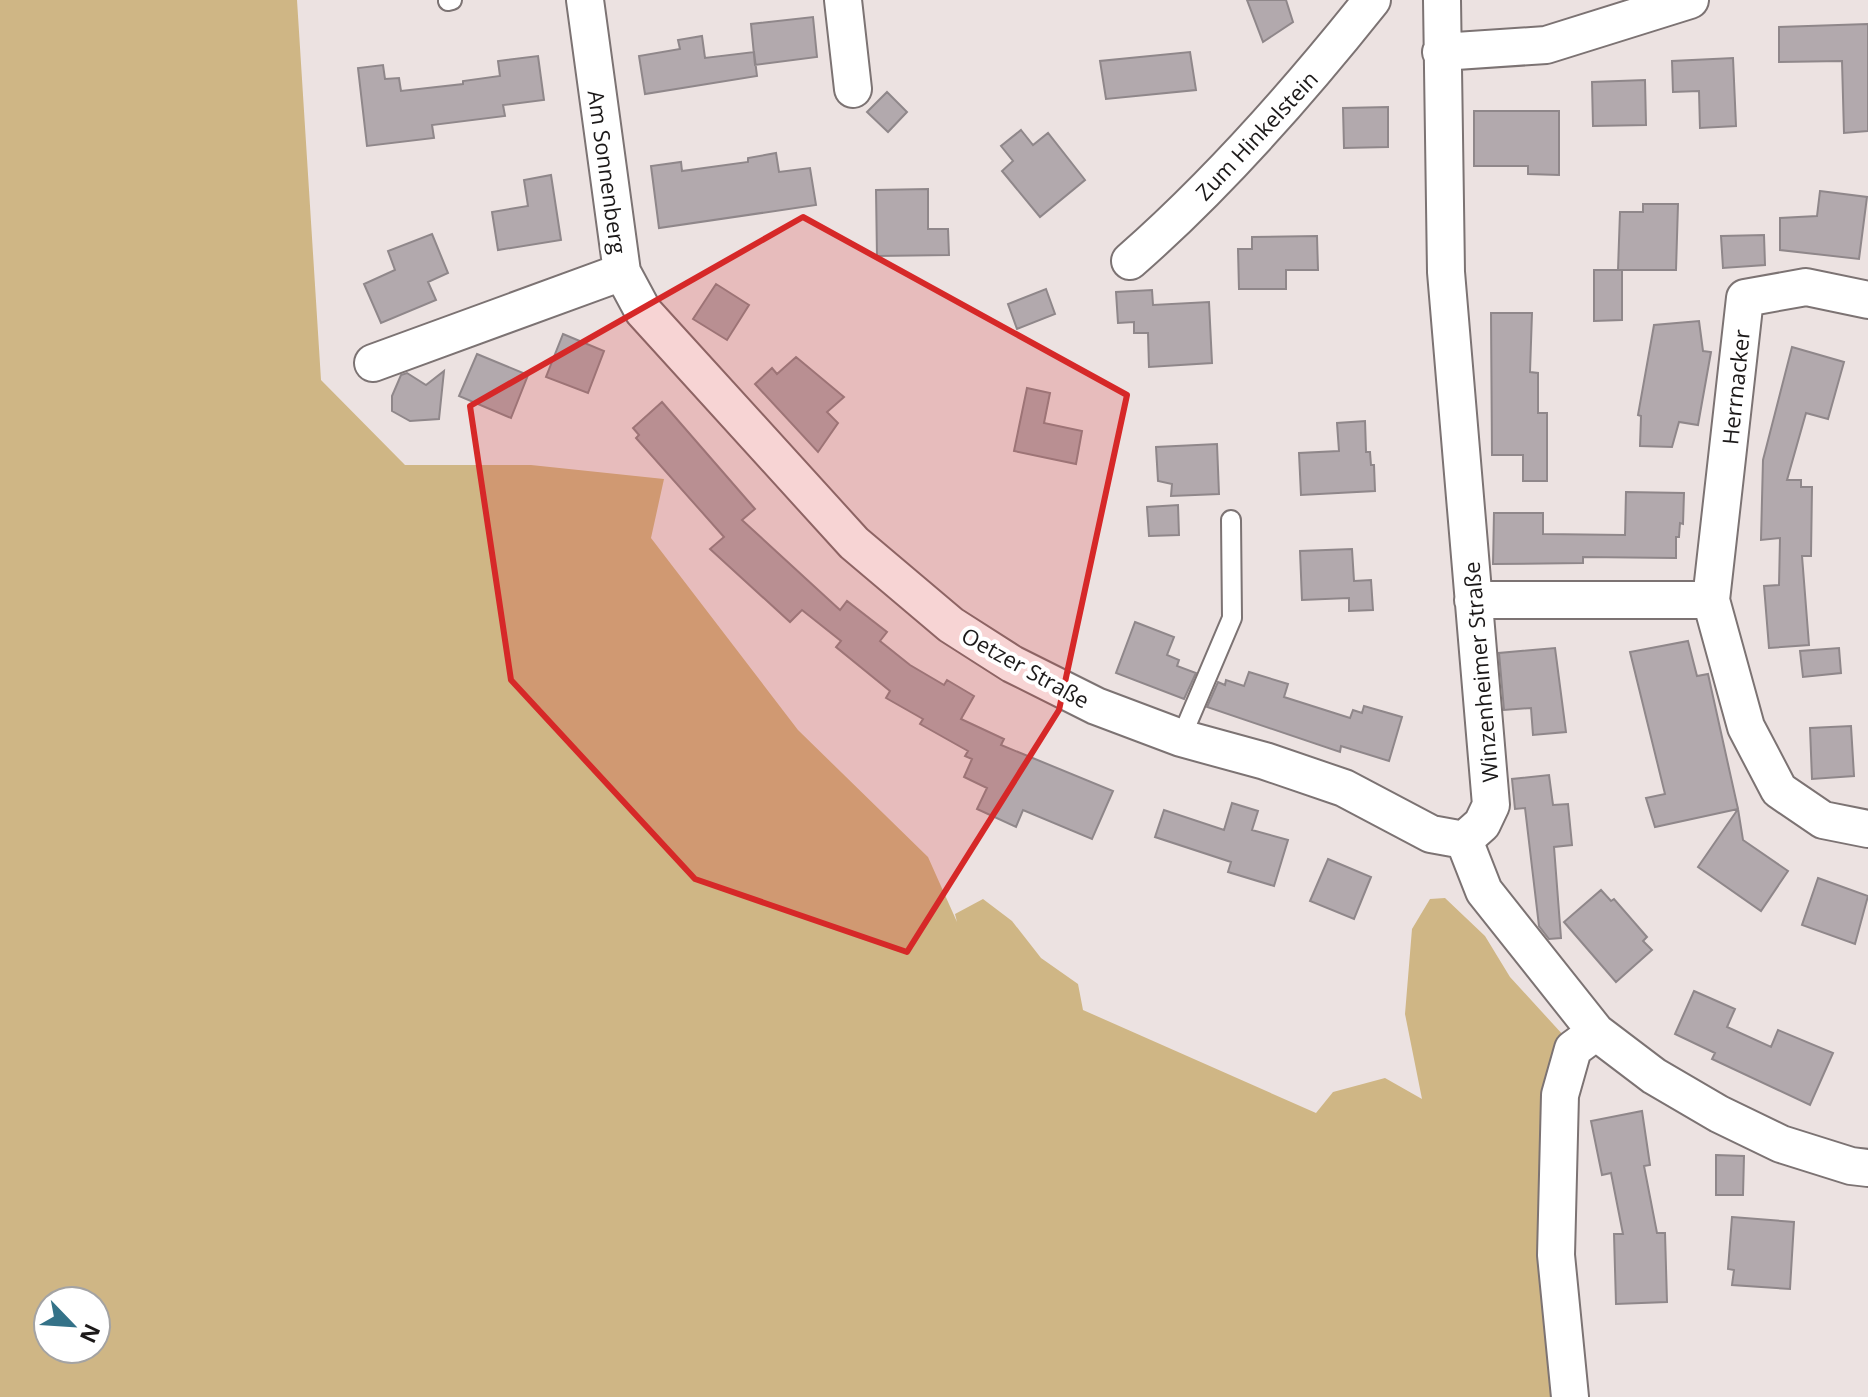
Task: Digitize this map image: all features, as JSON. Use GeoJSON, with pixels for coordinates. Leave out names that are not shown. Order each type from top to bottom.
{"type":"FeatureCollection","features":[{"type":"Feature","properties":{"kind":"street","name":"Am Sonnenberg"},"geometry":{"type":"LineString","coordinates":[[373,363],[622,272],[585,0]]}},
{"type":"Feature","properties":{"kind":"street"},"geometry":{"type":"LineString","coordinates":[[843,0],[853,89]]}},
{"type":"Feature","properties":{"kind":"street","name":"Zum Hinkelstein"},"geometry":{"type":"LineString","coordinates":[[1130,261],[1176,221],[1313,74],[1372,0]]}},
{"type":"Feature","properties":{"kind":"street","name":"Winzenheimer Straße"},"geometry":{"type":"LineString","coordinates":[[1442,0],[1446,272],[1491,805],[1482,824],[1464,840]]}},
{"type":"Feature","properties":{"kind":"street"},"geometry":{"type":"LineString","coordinates":[[1441,52],[1546,45],[1690,0]]}},
{"type":"Feature","properties":{"kind":"street","name":"Oetzer Straße"},"geometry":{"type":"LineString","coordinates":[[622,272],[643,311],[854,543],[951,625],[1012,664],[1096,706],[1181,738],[1265,761],[1344,788],[1431,834],[1464,840]]}},
{"type":"Feature","properties":{"kind":"street","name":"Herrnacker"},"geometry":{"type":"LineString","coordinates":[[1868,300],[1806,287],[1745,298],[1711,600],[1746,727],[1779,790],[1823,820],[1868,829]]}},
{"type":"Feature","properties":{"kind":"street"},"geometry":{"type":"LineString","coordinates":[[1473,600],[1711,600]]}},
{"type":"Feature","properties":{"kind":"street"},"geometry":{"type":"LineString","coordinates":[[1464,840],[1484,891],[1596,1032],[1654,1076],[1719,1114],[1781,1144],[1851,1166],[1868,1168]]}},
{"type":"Feature","properties":{"kind":"street"},"geometry":{"type":"LineString","coordinates":[[1570,1397],[1556,1255],[1560,1095],[1573,1049],[1596,1032]]}},
{"type":"Feature","properties":{"kind":"lane"},"geometry":{"type":"LineString","coordinates":[[1181,738],[1232,618],[1231,520]]}},
{"type":"Feature","properties":{"kind":"highlighted area"},"geometry":{"type":"Polygon","coordinates":[[[803,217],[1127,395],[1059,710],[907,952],[695,879],[511,680],[470,406],[803,217]]]}},
{"type":"Feature","properties":{"kind":"shaded area"},"geometry":{"type":"Polygon","coordinates":[[[0,0],[297,0],[321,380],[405,465],[531,465],[664,479],[651,538],[798,730],[928,857],[957,922],[955,914],[983,899],[1012,921],[1041,958],[1078,984],[1083,1010],[1316,1113],[1333,1092],[1385,1078],[1422,1099],[1405,1014],[1412,929],[1430,899],[1445,898],[1485,936],[1510,977],[1564,1036],[1560,1397],[0,1397],[0,0]]]}},
{"type":"Feature","properties":{"kind":"building"},"geometry":{"type":"Polygon","coordinates":[[[1247,0],[1286,0],[1293,22],[1263,42],[1247,0]]]}},
{"type":"Feature","properties":{"kind":"building"},"geometry":{"type":"Polygon","coordinates":[[[813,17],[817,57],[755,65],[751,24],[813,17]]]}},
{"type":"Feature","properties":{"kind":"building"},"geometry":{"type":"Polygon","coordinates":[[[1868,24],[1868,131],[1844,133],[1842,61],[1779,62],[1779,27],[1868,24]]]}},
{"type":"Feature","properties":{"kind":"building"},"geometry":{"type":"Polygon","coordinates":[[[702,36],[705,58],[754,52],[757,76],[645,94],[639,56],[680,49],[678,40],[702,36]]]}},
{"type":"Feature","properties":{"kind":"building"},"geometry":{"type":"Polygon","coordinates":[[[1190,52],[1196,90],[1106,99],[1100,61],[1190,52]]]}},
{"type":"Feature","properties":{"kind":"building"},"geometry":{"type":"Polygon","coordinates":[[[538,56],[544,100],[503,105],[505,116],[432,125],[434,138],[367,146],[358,68],[383,65],[385,79],[399,78],[401,91],[500,76],[498,61],[538,56]]]}},
{"type":"Feature","properties":{"kind":"building"},"geometry":{"type":"Polygon","coordinates":[[[1733,58],[1736,126],[1700,128],[1699,91],[1673,92],[1672,61],[1733,58]]]}},
{"type":"Feature","properties":{"kind":"building"},"geometry":{"type":"Polygon","coordinates":[[[1645,80],[1646,125],[1593,126],[1592,82],[1645,80]]]}},
{"type":"Feature","properties":{"kind":"building"},"geometry":{"type":"Polygon","coordinates":[[[887,92],[907,112],[888,132],[867,112],[887,92]]]}},
{"type":"Feature","properties":{"kind":"building"},"geometry":{"type":"Polygon","coordinates":[[[1388,107],[1388,147],[1344,148],[1343,108],[1388,107]]]}},
{"type":"Feature","properties":{"kind":"building"},"geometry":{"type":"Polygon","coordinates":[[[1474,111],[1559,111],[1559,175],[1528,174],[1528,166],[1474,166],[1474,111]]]}},
{"type":"Feature","properties":{"kind":"building"},"geometry":{"type":"Polygon","coordinates":[[[1021,130],[1033,145],[1048,133],[1085,180],[1040,217],[1002,171],[1013,161],[1001,146],[1021,130]]]}},
{"type":"Feature","properties":{"kind":"building"},"geometry":{"type":"Polygon","coordinates":[[[776,153],[779,172],[810,168],[816,205],[659,228],[651,166],[681,162],[682,171],[748,162],[748,158],[776,153]]]}},
{"type":"Feature","properties":{"kind":"building"},"geometry":{"type":"Polygon","coordinates":[[[551,175],[561,240],[498,250],[492,212],[528,206],[524,180],[551,175]]]}},
{"type":"Feature","properties":{"kind":"building"},"geometry":{"type":"Polygon","coordinates":[[[928,189],[928,229],[948,229],[949,255],[877,256],[876,190],[928,189]]]}},
{"type":"Feature","properties":{"kind":"building"},"geometry":{"type":"Polygon","coordinates":[[[1820,191],[1867,197],[1859,259],[1780,250],[1780,218],[1817,216],[1820,191]]]}},
{"type":"Feature","properties":{"kind":"building"},"geometry":{"type":"Polygon","coordinates":[[[1643,204],[1678,204],[1676,270],[1618,270],[1620,212],[1643,212],[1643,204]]]}},
{"type":"Feature","properties":{"kind":"building"},"geometry":{"type":"Polygon","coordinates":[[[432,234],[448,273],[428,282],[436,300],[381,323],[364,284],[395,270],[388,251],[432,234]]]}},
{"type":"Feature","properties":{"kind":"building"},"geometry":{"type":"Polygon","coordinates":[[[1764,235],[1765,265],[1723,268],[1721,236],[1764,235]]]}},
{"type":"Feature","properties":{"kind":"building"},"geometry":{"type":"Polygon","coordinates":[[[1317,236],[1318,270],[1286,270],[1286,289],[1239,289],[1238,249],[1252,249],[1252,237],[1317,236]]]}},
{"type":"Feature","properties":{"kind":"building"},"geometry":{"type":"Polygon","coordinates":[[[1594,270],[1622,270],[1622,320],[1594,321],[1594,270]]]}},
{"type":"Feature","properties":{"kind":"building"},"geometry":{"type":"Polygon","coordinates":[[[716,284],[749,305],[727,340],[693,319],[716,284]]]}},
{"type":"Feature","properties":{"kind":"building"},"geometry":{"type":"Polygon","coordinates":[[[1046,289],[1055,314],[1017,329],[1008,304],[1046,289]]]}},
{"type":"Feature","properties":{"kind":"building"},"geometry":{"type":"Polygon","coordinates":[[[1152,290],[1153,305],[1209,302],[1212,363],[1149,367],[1148,333],[1134,333],[1134,322],[1118,323],[1116,292],[1152,290]]]}},
{"type":"Feature","properties":{"kind":"building"},"geometry":{"type":"Polygon","coordinates":[[[1491,313],[1532,313],[1530,372],[1538,373],[1538,413],[1547,413],[1547,481],[1523,481],[1523,455],[1492,455],[1491,313]]]}},
{"type":"Feature","properties":{"kind":"building"},"geometry":{"type":"Polygon","coordinates":[[[1699,321],[1703,351],[1711,352],[1698,425],[1679,422],[1672,447],[1640,446],[1641,416],[1638,415],[1654,325],[1699,321]]]}},
{"type":"Feature","properties":{"kind":"building"},"geometry":{"type":"Polygon","coordinates":[[[563,334],[604,351],[588,393],[546,377],[563,334]]]}},
{"type":"Feature","properties":{"kind":"building"},"geometry":{"type":"Polygon","coordinates":[[[1792,347],[1844,362],[1828,419],[1806,413],[1787,480],[1801,480],[1801,487],[1812,487],[1811,556],[1802,556],[1809,645],[1769,648],[1764,586],[1779,585],[1780,538],[1761,540],[1763,460],[1792,347]]]}},
{"type":"Feature","properties":{"kind":"building"},"geometry":{"type":"Polygon","coordinates":[[[477,354],[528,375],[511,418],[459,396],[477,354]]]}},
{"type":"Feature","properties":{"kind":"building"},"geometry":{"type":"Polygon","coordinates":[[[796,357],[844,397],[827,412],[838,423],[818,452],[755,384],[772,368],[777,374],[796,357]]]}},
{"type":"Feature","properties":{"kind":"building"},"geometry":{"type":"Polygon","coordinates":[[[444,371],[439,419],[410,421],[392,411],[392,396],[401,375],[407,373],[426,385],[444,371]]]}},
{"type":"Feature","properties":{"kind":"building"},"geometry":{"type":"Polygon","coordinates":[[[1027,388],[1050,393],[1044,423],[1082,431],[1076,464],[1014,451],[1027,388]]]}},
{"type":"Feature","properties":{"kind":"building"},"geometry":{"type":"Polygon","coordinates":[[[662,402],[755,509],[742,520],[840,610],[847,601],[887,632],[880,641],[910,665],[944,685],[947,680],[974,696],[961,719],[1004,739],[1001,745],[1113,791],[1092,839],[1023,810],[1016,827],[977,809],[987,788],[964,777],[972,759],[965,756],[968,751],[920,724],[923,719],[886,698],[890,691],[836,647],[841,641],[802,610],[790,622],[710,549],[724,537],[636,438],[639,435],[633,428],[662,402]]]}},
{"type":"Feature","properties":{"kind":"building"},"geometry":{"type":"Polygon","coordinates":[[[1365,421],[1366,452],[1370,452],[1371,465],[1374,465],[1375,491],[1301,495],[1299,453],[1339,451],[1337,423],[1365,421]]]}},
{"type":"Feature","properties":{"kind":"building"},"geometry":{"type":"Polygon","coordinates":[[[1217,444],[1219,494],[1171,496],[1172,484],[1158,481],[1156,447],[1217,444]]]}},
{"type":"Feature","properties":{"kind":"building"},"geometry":{"type":"Polygon","coordinates":[[[1626,492],[1684,493],[1683,524],[1680,523],[1679,537],[1676,537],[1676,558],[1583,557],[1583,563],[1493,564],[1494,513],[1543,513],[1543,534],[1625,535],[1626,492]]]}},
{"type":"Feature","properties":{"kind":"building"},"geometry":{"type":"Polygon","coordinates":[[[1178,505],[1179,535],[1149,536],[1147,507],[1178,505]]]}},
{"type":"Feature","properties":{"kind":"building"},"geometry":{"type":"Polygon","coordinates":[[[1352,549],[1354,581],[1371,580],[1373,610],[1349,611],[1349,598],[1302,600],[1300,551],[1352,549]]]}},
{"type":"Feature","properties":{"kind":"building"},"geometry":{"type":"Polygon","coordinates":[[[1135,622],[1174,637],[1167,655],[1179,660],[1177,666],[1196,673],[1184,699],[1116,673],[1135,622]]]}},
{"type":"Feature","properties":{"kind":"building"},"geometry":{"type":"Polygon","coordinates":[[[1688,641],[1697,676],[1708,674],[1738,809],[1655,827],[1646,798],[1665,794],[1630,652],[1688,641]]]}},
{"type":"Feature","properties":{"kind":"building"},"geometry":{"type":"Polygon","coordinates":[[[1555,648],[1566,732],[1533,735],[1531,708],[1504,710],[1499,653],[1555,648]]]}},
{"type":"Feature","properties":{"kind":"building"},"geometry":{"type":"Polygon","coordinates":[[[1839,648],[1841,673],[1803,677],[1800,651],[1839,648]]]}},
{"type":"Feature","properties":{"kind":"building"},"geometry":{"type":"Polygon","coordinates":[[[1249,672],[1288,684],[1284,697],[1350,718],[1353,710],[1362,713],[1364,706],[1402,717],[1389,761],[1341,746],[1340,752],[1207,707],[1218,682],[1225,685],[1226,680],[1244,686],[1249,672]]]}},
{"type":"Feature","properties":{"kind":"building"},"geometry":{"type":"Polygon","coordinates":[[[1851,726],[1854,776],[1812,779],[1810,728],[1851,726]]]}},
{"type":"Feature","properties":{"kind":"building"},"geometry":{"type":"Polygon","coordinates":[[[1549,775],[1553,805],[1568,804],[1572,845],[1554,847],[1561,938],[1549,939],[1539,926],[1525,808],[1515,809],[1512,779],[1549,775]]]}},
{"type":"Feature","properties":{"kind":"building"},"geometry":{"type":"Polygon","coordinates":[[[1232,803],[1258,811],[1252,830],[1288,840],[1274,886],[1228,872],[1231,862],[1155,837],[1164,810],[1224,830],[1232,803]]]}},
{"type":"Feature","properties":{"kind":"building"},"geometry":{"type":"Polygon","coordinates":[[[1738,809],[1743,840],[1788,871],[1761,911],[1698,867],[1738,809]]]}},
{"type":"Feature","properties":{"kind":"building"},"geometry":{"type":"Polygon","coordinates":[[[1328,859],[1371,877],[1354,919],[1310,901],[1328,859]]]}},
{"type":"Feature","properties":{"kind":"building"},"geometry":{"type":"Polygon","coordinates":[[[1818,878],[1868,896],[1855,944],[1802,925],[1818,878]]]}},
{"type":"Feature","properties":{"kind":"building"},"geometry":{"type":"Polygon","coordinates":[[[1601,890],[1611,901],[1614,899],[1647,937],[1643,941],[1652,950],[1616,982],[1564,922],[1601,890]]]}},
{"type":"Feature","properties":{"kind":"building"},"geometry":{"type":"Polygon","coordinates":[[[1694,991],[1735,1009],[1727,1027],[1771,1047],[1778,1030],[1833,1053],[1810,1105],[1712,1059],[1715,1053],[1675,1034],[1694,991]]]}},
{"type":"Feature","properties":{"kind":"building"},"geometry":{"type":"Polygon","coordinates":[[[1642,1111],[1650,1165],[1644,1166],[1657,1233],[1665,1233],[1667,1302],[1616,1304],[1614,1234],[1623,1234],[1611,1173],[1602,1175],[1591,1121],[1642,1111]]]}},
{"type":"Feature","properties":{"kind":"building"},"geometry":{"type":"Polygon","coordinates":[[[1716,1155],[1744,1156],[1743,1195],[1716,1195],[1716,1155]]]}},
{"type":"Feature","properties":{"kind":"building"},"geometry":{"type":"Polygon","coordinates":[[[1732,1217],[1794,1222],[1790,1289],[1732,1285],[1734,1270],[1728,1269],[1732,1217]]]}}]}
